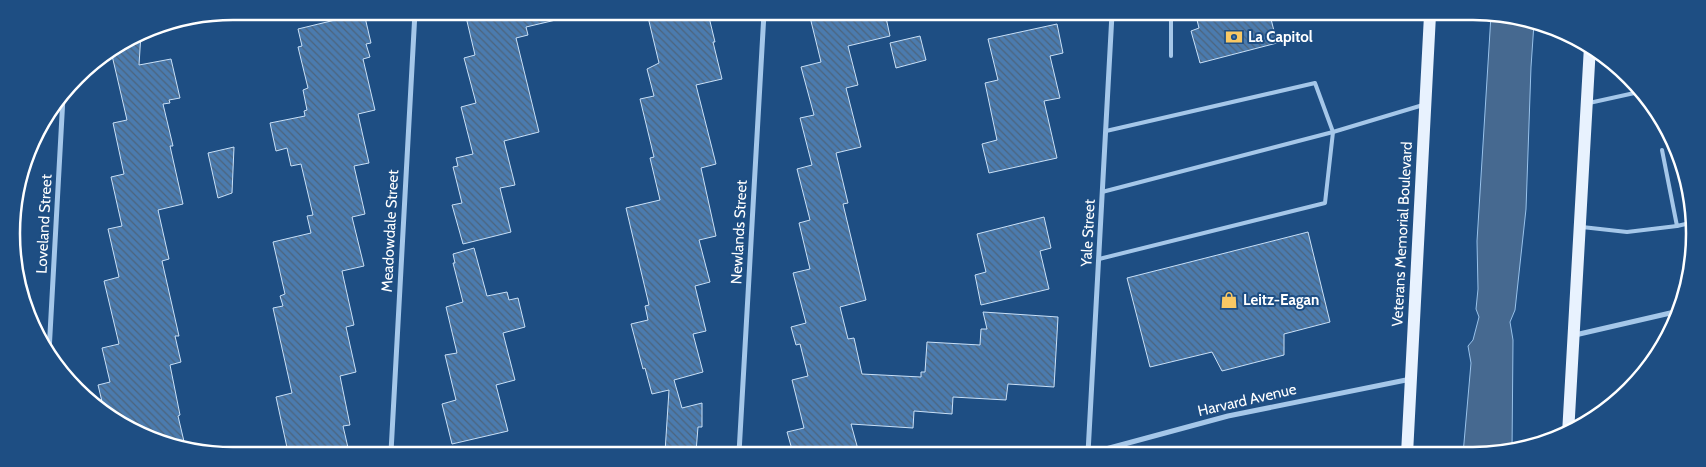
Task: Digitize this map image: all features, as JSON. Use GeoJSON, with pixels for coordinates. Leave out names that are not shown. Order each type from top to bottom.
{"type":"FeatureCollection","features":[{"type":"Feature","properties":{"kind":"main road","name":"Veterans Memorial Boulevard"},"geometry":{"type":"LineString","coordinates":[[1407,447],[1430,20]]}},
{"type":"Feature","properties":{"kind":"main road"},"geometry":{"type":"LineString","coordinates":[[1568,424],[1590,55]]}},
{"type":"Feature","properties":{"kind":"street","name":"Meadowdale Street"},"geometry":{"type":"LineString","coordinates":[[391,447],[415,20]]}},
{"type":"Feature","properties":{"kind":"street","name":"Newlands Street"},"geometry":{"type":"LineString","coordinates":[[739,447],[764,20]]}},
{"type":"Feature","properties":{"kind":"street","name":"Yale Street"},"geometry":{"type":"LineString","coordinates":[[1089,447],[1112,20]]}},
{"type":"Feature","properties":{"kind":"street","name":"Loveland Street"},"geometry":{"type":"LineString","coordinates":[[50,341],[64,105]]}},
{"type":"Feature","properties":{"kind":"street"},"geometry":{"type":"LineString","coordinates":[[1573,335],[1671,313]]}},
{"type":"Feature","properties":{"kind":"street","name":"Harvard Avenue"},"geometry":{"type":"LineString","coordinates":[[1112,447],[1228,416],[1411,379]]}},
{"type":"Feature","properties":{"kind":"lane"},"geometry":{"type":"LineString","coordinates":[[1171,20],[1171,56]]}},
{"type":"Feature","properties":{"kind":"lane"},"geometry":{"type":"LineString","coordinates":[[1099,259],[1325,203],[1334,132],[1315,83],[1106,131]]}},
{"type":"Feature","properties":{"kind":"lane"},"geometry":{"type":"LineString","coordinates":[[1587,103],[1633,93]]}},
{"type":"Feature","properties":{"kind":"lane"},"geometry":{"type":"LineString","coordinates":[[1102,192],[1334,132],[1425,104]]}},
{"type":"Feature","properties":{"kind":"lane"},"geometry":{"type":"LineString","coordinates":[[1662,150],[1677,226]]}},
{"type":"Feature","properties":{"kind":"lane"},"geometry":{"type":"LineString","coordinates":[[1580,226],[1627,232],[1686,224]]}},
{"type":"Feature","properties":{"kind":"water"},"geometry":{"type":"Polygon","coordinates":[[[1491,21],[1534,29],[1526,209],[1515,310],[1510,322],[1513,340],[1512,443],[1486,447],[1464,447],[1471,363],[1468,346],[1473,340],[1479,317],[1476,309],[1478,289],[1477,241],[1491,21]]]}},
{"type":"Feature","properties":{"kind":"building"},"geometry":{"type":"Polygon","coordinates":[[[335,20],[366,20],[371,43],[366,44],[370,57],[363,59],[375,110],[358,114],[369,163],[354,166],[365,214],[352,217],[364,266],[342,271],[354,325],[346,327],[356,372],[340,376],[350,425],[343,426],[348,447],[287,447],[276,397],[292,393],[273,308],[283,306],[280,296],[285,294],[273,242],[311,233],[307,216],[313,215],[301,164],[291,166],[287,148],[276,151],[270,123],[305,116],[304,111],[307,110],[303,90],[308,88],[298,47],[302,46],[298,29],[335,20]]]}},
{"type":"Feature","properties":{"kind":"building"},"geometry":{"type":"Polygon","coordinates":[[[467,20],[556,20],[526,27],[528,35],[516,38],[539,132],[504,141],[515,185],[500,188],[511,232],[463,244],[452,205],[462,203],[453,167],[458,166],[456,158],[473,154],[461,107],[476,103],[464,58],[475,55],[467,20]]]}},
{"type":"Feature","properties":{"kind":"building"},"geometry":{"type":"Polygon","coordinates":[[[649,20],[710,20],[722,79],[696,85],[716,164],[701,168],[716,236],[699,240],[710,282],[695,286],[706,331],[693,334],[703,372],[674,380],[682,408],[702,403],[702,427],[698,427],[696,447],[665,447],[669,390],[652,394],[631,324],[648,320],[645,306],[649,305],[626,208],[660,200],[650,158],[654,157],[640,99],[654,96],[647,69],[659,63],[649,20]]]}},
{"type":"Feature","properties":{"kind":"building"},"geometry":{"type":"Polygon","coordinates":[[[811,20],[887,20],[890,36],[848,46],[858,85],[846,88],[861,147],[836,153],[848,203],[843,204],[866,300],[840,307],[848,339],[854,338],[862,374],[921,377],[921,372],[925,372],[927,342],[980,345],[981,329],[987,329],[983,312],[1058,317],[1054,387],[1008,384],[1006,400],[953,397],[952,414],[914,411],[913,428],[851,424],[857,447],[791,447],[787,432],[804,428],[792,380],[808,376],[800,344],[796,345],[791,327],[806,323],[793,273],[810,269],[799,223],[810,220],[797,169],[812,165],[800,118],[814,115],[801,67],[821,62],[811,20]]]}},
{"type":"Feature","properties":{"kind":"building","name":"La Capitol"},"geometry":{"type":"Polygon","coordinates":[[[1197,20],[1271,20],[1277,43],[1200,63],[1191,31],[1199,28],[1197,20]]]}},
{"type":"Feature","properties":{"kind":"building"},"geometry":{"type":"Polygon","coordinates":[[[1057,24],[1063,53],[1050,56],[1060,98],[1044,101],[1057,158],[989,173],[982,144],[997,140],[985,83],[998,80],[988,39],[1057,24]]]}},
{"type":"Feature","properties":{"kind":"building"},"geometry":{"type":"Polygon","coordinates":[[[920,36],[926,60],[896,68],[890,43],[920,36]]]}},
{"type":"Feature","properties":{"kind":"building"},"geometry":{"type":"Polygon","coordinates":[[[140,41],[139,65],[171,59],[180,98],[169,100],[170,103],[163,104],[173,146],[170,146],[183,204],[158,210],[169,259],[162,261],[179,336],[175,336],[181,362],[170,365],[184,441],[152,431],[115,411],[102,401],[98,385],[110,382],[102,348],[119,344],[104,281],[119,277],[108,229],[122,226],[111,177],[124,174],[113,123],[127,120],[113,58],[140,41]]]}},
{"type":"Feature","properties":{"kind":"building"},"geometry":{"type":"Polygon","coordinates":[[[234,147],[232,193],[218,198],[208,153],[234,147]]]}},
{"type":"Feature","properties":{"kind":"building"},"geometry":{"type":"Polygon","coordinates":[[[1044,217],[1051,248],[1040,251],[1049,289],[981,305],[975,275],[986,272],[977,234],[1044,217]]]}},
{"type":"Feature","properties":{"kind":"building","name":"Leitz-Eagan"},"geometry":{"type":"Polygon","coordinates":[[[1308,232],[1330,322],[1284,334],[1284,355],[1222,371],[1212,352],[1150,367],[1127,278],[1308,232]]]}},
{"type":"Feature","properties":{"kind":"building"},"geometry":{"type":"Polygon","coordinates":[[[474,248],[487,296],[507,292],[509,300],[518,298],[525,327],[503,333],[515,380],[496,385],[508,431],[452,444],[442,404],[456,400],[445,355],[457,353],[446,307],[463,302],[453,263],[455,263],[453,254],[474,248]]]}},
{"type":"Feature","properties":{"kind":"place","name":"La Capitol"},"geometry":{"type":"Point","coordinates":[1234,37]}},
{"type":"Feature","properties":{"kind":"place","name":"Leitz-Eagan"},"geometry":{"type":"Point","coordinates":[1229,300]}}]}
